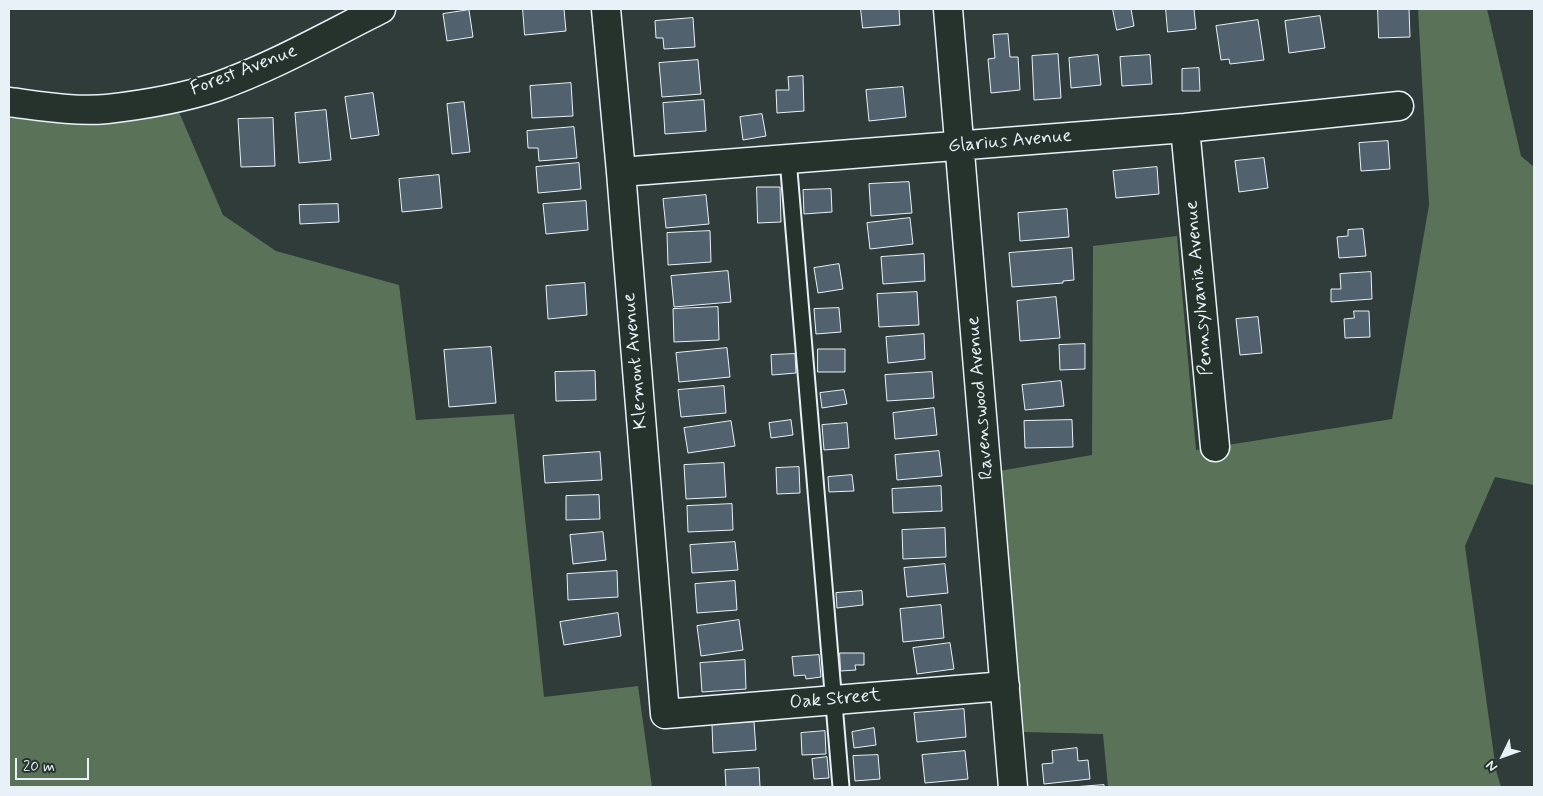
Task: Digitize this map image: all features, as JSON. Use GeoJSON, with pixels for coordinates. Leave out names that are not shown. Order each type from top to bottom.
{"type":"FeatureCollection","features":[{"type":"Feature","properties":{"kind":"street","name":"Forest Avenue"},"geometry":{"type":"LineString","coordinates":[[9,102],[61,109],[106,109],[157,102],[215,87],[288,56],[381,9]]}},
{"type":"Feature","properties":{"kind":"street","name":"Klemont Avenue"},"geometry":{"type":"LineString","coordinates":[[606,9],[665,714]]}},
{"type":"Feature","properties":{"kind":"street","name":"Ravenswood Avenue"},"geometry":{"type":"LineString","coordinates":[[948,9],[1013,787]]}},
{"type":"Feature","properties":{"kind":"street","name":"Glarius Avenue"},"geometry":{"type":"LineString","coordinates":[[621,172],[1185,128],[1399,106]]}},
{"type":"Feature","properties":{"kind":"street","name":"Pennsylvania Avenue"},"geometry":{"type":"LineString","coordinates":[[1185,128],[1215,447]]}},
{"type":"Feature","properties":{"kind":"street","name":"Oak Street"},"geometry":{"type":"LineString","coordinates":[[665,714],[1005,686]]}},
{"type":"Feature","properties":{"kind":"lane"},"geometry":{"type":"LineString","coordinates":[[788,159],[841,787]]}},
{"type":"Feature","properties":{"kind":"green space"},"geometry":{"type":"Polygon","coordinates":[[[1418,9],[1487,9],[1521,156],[1534,167],[1534,485],[1495,477],[1465,546],[1496,770],[1501,787],[1108,787],[1103,734],[1024,732],[999,471],[1092,455],[1093,246],[1177,236],[1196,450],[1392,419],[1429,205],[1418,9]]]}},
{"type":"Feature","properties":{"kind":"green space"},"geometry":{"type":"Polygon","coordinates":[[[176,96],[179,112],[223,215],[276,251],[399,285],[416,420],[514,414],[544,697],[638,686],[652,787],[9,787],[9,102],[176,96]]]}},
{"type":"Feature","properties":{"kind":"building"},"geometry":{"type":"Polygon","coordinates":[[[523,9],[564,9],[566,31],[525,35],[523,9]]]}},
{"type":"Feature","properties":{"kind":"building"},"geometry":{"type":"Polygon","coordinates":[[[861,9],[899,9],[900,25],[863,28],[861,9]]]}},
{"type":"Feature","properties":{"kind":"building"},"geometry":{"type":"Polygon","coordinates":[[[1113,9],[1131,9],[1134,26],[1117,30],[1113,9]]]}},
{"type":"Feature","properties":{"kind":"building"},"geometry":{"type":"Polygon","coordinates":[[[1166,9],[1194,9],[1196,29],[1168,32],[1166,9]]]}},
{"type":"Feature","properties":{"kind":"building"},"geometry":{"type":"Polygon","coordinates":[[[1378,9],[1409,9],[1410,37],[1379,38],[1378,9]]]}},
{"type":"Feature","properties":{"kind":"building"},"geometry":{"type":"Polygon","coordinates":[[[469,10],[473,37],[447,41],[443,14],[469,10]]]}},
{"type":"Feature","properties":{"kind":"building"},"geometry":{"type":"Polygon","coordinates":[[[1320,16],[1325,48],[1289,53],[1285,21],[1320,16]]]}},
{"type":"Feature","properties":{"kind":"building"},"geometry":{"type":"Polygon","coordinates":[[[693,18],[695,47],[664,49],[663,38],[656,38],[655,21],[693,18]]]}},
{"type":"Feature","properties":{"kind":"building"},"geometry":{"type":"Polygon","coordinates":[[[1258,20],[1264,60],[1230,64],[1229,59],[1221,60],[1216,26],[1258,20]]]}},
{"type":"Feature","properties":{"kind":"building"},"geometry":{"type":"Polygon","coordinates":[[[1008,34],[1010,57],[1018,57],[1020,90],[991,93],[988,59],[995,58],[993,35],[1008,34]]]}},
{"type":"Feature","properties":{"kind":"building"},"geometry":{"type":"Polygon","coordinates":[[[1058,54],[1061,98],[1034,100],[1032,56],[1058,54]]]}},
{"type":"Feature","properties":{"kind":"building"},"geometry":{"type":"Polygon","coordinates":[[[1098,55],[1101,85],[1071,88],[1069,58],[1098,55]]]}},
{"type":"Feature","properties":{"kind":"building"},"geometry":{"type":"Polygon","coordinates":[[[1150,55],[1152,84],[1122,86],[1120,57],[1150,55]]]}},
{"type":"Feature","properties":{"kind":"building"},"geometry":{"type":"Polygon","coordinates":[[[698,60],[701,94],[662,97],[659,63],[698,60]]]}},
{"type":"Feature","properties":{"kind":"building"},"geometry":{"type":"Polygon","coordinates":[[[1199,68],[1200,91],[1182,91],[1182,69],[1199,68]]]}},
{"type":"Feature","properties":{"kind":"building"},"geometry":{"type":"Polygon","coordinates":[[[803,76],[804,111],[777,113],[776,90],[789,90],[788,77],[803,76]]]}},
{"type":"Feature","properties":{"kind":"building"},"geometry":{"type":"Polygon","coordinates":[[[571,83],[573,116],[532,118],[530,86],[571,83]]]}},
{"type":"Feature","properties":{"kind":"building"},"geometry":{"type":"Polygon","coordinates":[[[903,87],[906,117],[869,121],[866,90],[903,87]]]}},
{"type":"Feature","properties":{"kind":"building"},"geometry":{"type":"Polygon","coordinates":[[[373,93],[379,135],[351,139],[345,97],[373,93]]]}},
{"type":"Feature","properties":{"kind":"building"},"geometry":{"type":"Polygon","coordinates":[[[704,100],[706,131],[665,134],[663,103],[704,100]]]}},
{"type":"Feature","properties":{"kind":"building"},"geometry":{"type":"Polygon","coordinates":[[[464,102],[470,152],[452,154],[447,104],[464,102]]]}},
{"type":"Feature","properties":{"kind":"building"},"geometry":{"type":"Polygon","coordinates":[[[326,110],[331,160],[299,163],[295,113],[326,110]]]}},
{"type":"Feature","properties":{"kind":"building"},"geometry":{"type":"Polygon","coordinates":[[[762,114],[766,136],[743,140],[740,117],[762,114]]]}},
{"type":"Feature","properties":{"kind":"building"},"geometry":{"type":"Polygon","coordinates":[[[273,118],[275,166],[241,167],[238,119],[273,118]]]}},
{"type":"Feature","properties":{"kind":"building"},"geometry":{"type":"Polygon","coordinates":[[[574,127],[577,158],[539,161],[538,148],[528,148],[527,131],[574,127]]]}},
{"type":"Feature","properties":{"kind":"building"},"geometry":{"type":"Polygon","coordinates":[[[1388,141],[1390,169],[1361,171],[1359,143],[1388,141]]]}},
{"type":"Feature","properties":{"kind":"building"},"geometry":{"type":"Polygon","coordinates":[[[1264,158],[1268,188],[1239,192],[1235,161],[1264,158]]]}},
{"type":"Feature","properties":{"kind":"building"},"geometry":{"type":"Polygon","coordinates":[[[579,163],[581,189],[538,193],[536,167],[579,163]]]}},
{"type":"Feature","properties":{"kind":"building"},"geometry":{"type":"Polygon","coordinates":[[[1157,167],[1159,194],[1116,198],[1113,171],[1157,167]]]}},
{"type":"Feature","properties":{"kind":"building"},"geometry":{"type":"Polygon","coordinates":[[[439,175],[442,208],[402,212],[399,179],[439,175]]]}},
{"type":"Feature","properties":{"kind":"building"},"geometry":{"type":"Polygon","coordinates":[[[909,182],[912,213],[871,216],[869,184],[909,182]]]}},
{"type":"Feature","properties":{"kind":"building"},"geometry":{"type":"Polygon","coordinates":[[[757,187],[780,187],[781,222],[758,223],[757,187]]]}},
{"type":"Feature","properties":{"kind":"building"},"geometry":{"type":"Polygon","coordinates":[[[831,189],[832,212],[804,214],[803,190],[831,189]]]}},
{"type":"Feature","properties":{"kind":"building"},"geometry":{"type":"Polygon","coordinates":[[[706,195],[709,224],[666,228],[663,199],[706,195]]]}},
{"type":"Feature","properties":{"kind":"building"},"geometry":{"type":"Polygon","coordinates":[[[586,201],[588,230],[546,234],[543,204],[586,201]]]}},
{"type":"Feature","properties":{"kind":"building"},"geometry":{"type":"Polygon","coordinates":[[[338,204],[339,222],[300,224],[299,205],[338,204]]]}},
{"type":"Feature","properties":{"kind":"building"},"geometry":{"type":"Polygon","coordinates":[[[1067,209],[1069,237],[1020,241],[1018,213],[1067,209]]]}},
{"type":"Feature","properties":{"kind":"building"},"geometry":{"type":"Polygon","coordinates":[[[910,218],[913,244],[870,249],[867,223],[910,218]]]}},
{"type":"Feature","properties":{"kind":"building"},"geometry":{"type":"Polygon","coordinates":[[[1363,229],[1366,256],[1339,258],[1337,237],[1348,236],[1348,230],[1363,229]]]}},
{"type":"Feature","properties":{"kind":"building"},"geometry":{"type":"Polygon","coordinates":[[[710,231],[711,262],[668,265],[667,233],[710,231]]]}},
{"type":"Feature","properties":{"kind":"building"},"geometry":{"type":"Polygon","coordinates":[[[1072,248],[1074,280],[1063,281],[1063,283],[1012,287],[1009,253],[1072,248]]]}},
{"type":"Feature","properties":{"kind":"building"},"geometry":{"type":"Polygon","coordinates":[[[924,254],[925,281],[883,284],[881,257],[924,254]]]}},
{"type":"Feature","properties":{"kind":"building"},"geometry":{"type":"Polygon","coordinates":[[[839,264],[843,289],[818,293],[814,268],[839,264]]]}},
{"type":"Feature","properties":{"kind":"building"},"geometry":{"type":"Polygon","coordinates":[[[728,271],[731,302],[674,307],[671,276],[728,271]]]}},
{"type":"Feature","properties":{"kind":"building"},"geometry":{"type":"Polygon","coordinates":[[[1371,272],[1372,299],[1331,302],[1331,289],[1341,289],[1340,274],[1371,272]]]}},
{"type":"Feature","properties":{"kind":"building"},"geometry":{"type":"Polygon","coordinates":[[[585,283],[587,315],[548,319],[546,286],[585,283]]]}},
{"type":"Feature","properties":{"kind":"building"},"geometry":{"type":"Polygon","coordinates":[[[917,292],[919,325],[879,327],[877,294],[917,292]]]}},
{"type":"Feature","properties":{"kind":"building"},"geometry":{"type":"Polygon","coordinates":[[[1056,297],[1060,338],[1020,341],[1017,301],[1056,297]]]}},
{"type":"Feature","properties":{"kind":"building"},"geometry":{"type":"Polygon","coordinates":[[[718,307],[719,340],[674,342],[673,309],[718,307]]]}},
{"type":"Feature","properties":{"kind":"building"},"geometry":{"type":"Polygon","coordinates":[[[839,308],[841,332],[816,334],[814,309],[839,308]]]}},
{"type":"Feature","properties":{"kind":"building"},"geometry":{"type":"Polygon","coordinates":[[[1354,311],[1369,311],[1370,337],[1345,338],[1344,319],[1354,318],[1354,311]]]}},
{"type":"Feature","properties":{"kind":"building"},"geometry":{"type":"Polygon","coordinates":[[[1258,317],[1262,353],[1240,355],[1236,319],[1258,317]]]}},
{"type":"Feature","properties":{"kind":"building"},"geometry":{"type":"Polygon","coordinates":[[[924,334],[925,359],[888,363],[886,337],[924,334]]]}},
{"type":"Feature","properties":{"kind":"building"},"geometry":{"type":"Polygon","coordinates":[[[1085,344],[1085,369],[1060,370],[1059,345],[1085,344]]]}},
{"type":"Feature","properties":{"kind":"building"},"geometry":{"type":"Polygon","coordinates":[[[491,347],[496,403],[449,407],[444,350],[491,347]]]}},
{"type":"Feature","properties":{"kind":"building"},"geometry":{"type":"Polygon","coordinates":[[[727,348],[730,377],[679,382],[676,353],[727,348]]]}},
{"type":"Feature","properties":{"kind":"building"},"geometry":{"type":"Polygon","coordinates":[[[818,349],[845,349],[845,372],[818,372],[818,349]]]}},
{"type":"Feature","properties":{"kind":"building"},"geometry":{"type":"Polygon","coordinates":[[[795,354],[796,373],[772,375],[771,355],[795,354]]]}},
{"type":"Feature","properties":{"kind":"building"},"geometry":{"type":"Polygon","coordinates":[[[595,371],[596,400],[556,401],[555,372],[595,371]]]}},
{"type":"Feature","properties":{"kind":"building"},"geometry":{"type":"Polygon","coordinates":[[[932,372],[934,398],[887,401],[885,375],[932,372]]]}},
{"type":"Feature","properties":{"kind":"building"},"geometry":{"type":"Polygon","coordinates":[[[1061,381],[1064,406],[1025,410],[1022,385],[1061,381]]]}},
{"type":"Feature","properties":{"kind":"building"},"geometry":{"type":"Polygon","coordinates":[[[724,386],[726,413],[681,417],[678,390],[724,386]]]}},
{"type":"Feature","properties":{"kind":"building"},"geometry":{"type":"Polygon","coordinates":[[[844,390],[847,404],[822,408],[820,393],[844,390]]]}},
{"type":"Feature","properties":{"kind":"building"},"geometry":{"type":"Polygon","coordinates":[[[934,408],[937,435],[895,439],[893,413],[934,408]]]}},
{"type":"Feature","properties":{"kind":"building"},"geometry":{"type":"Polygon","coordinates":[[[791,420],[793,435],[771,438],[769,423],[791,420]]]}},
{"type":"Feature","properties":{"kind":"building"},"geometry":{"type":"Polygon","coordinates":[[[1072,420],[1073,447],[1025,448],[1024,421],[1072,420]]]}},
{"type":"Feature","properties":{"kind":"building"},"geometry":{"type":"Polygon","coordinates":[[[731,421],[735,446],[688,453],[684,428],[731,421]]]}},
{"type":"Feature","properties":{"kind":"building"},"geometry":{"type":"Polygon","coordinates":[[[847,423],[849,448],[824,450],[822,425],[847,423]]]}},
{"type":"Feature","properties":{"kind":"building"},"geometry":{"type":"Polygon","coordinates":[[[939,451],[942,476],[897,480],[895,455],[939,451]]]}},
{"type":"Feature","properties":{"kind":"building"},"geometry":{"type":"Polygon","coordinates":[[[600,452],[602,480],[545,483],[543,456],[600,452]]]}},
{"type":"Feature","properties":{"kind":"building"},"geometry":{"type":"Polygon","coordinates":[[[724,463],[726,497],[686,499],[684,465],[724,463]]]}},
{"type":"Feature","properties":{"kind":"building"},"geometry":{"type":"Polygon","coordinates":[[[799,467],[800,493],[777,494],[776,468],[799,467]]]}},
{"type":"Feature","properties":{"kind":"building"},"geometry":{"type":"Polygon","coordinates":[[[852,475],[854,491],[829,492],[828,477],[852,475]]]}},
{"type":"Feature","properties":{"kind":"building"},"geometry":{"type":"Polygon","coordinates":[[[941,486],[942,511],[893,513],[892,489],[941,486]]]}},
{"type":"Feature","properties":{"kind":"building"},"geometry":{"type":"Polygon","coordinates":[[[599,495],[600,519],[566,520],[566,496],[599,495]]]}},
{"type":"Feature","properties":{"kind":"building"},"geometry":{"type":"Polygon","coordinates":[[[732,504],[733,530],[688,532],[687,506],[732,504]]]}},
{"type":"Feature","properties":{"kind":"building"},"geometry":{"type":"Polygon","coordinates":[[[945,528],[946,557],[903,559],[902,530],[945,528]]]}},
{"type":"Feature","properties":{"kind":"building"},"geometry":{"type":"Polygon","coordinates":[[[603,532],[606,560],[573,564],[570,535],[603,532]]]}},
{"type":"Feature","properties":{"kind":"building"},"geometry":{"type":"Polygon","coordinates":[[[735,542],[738,570],[692,573],[690,545],[735,542]]]}},
{"type":"Feature","properties":{"kind":"building"},"geometry":{"type":"Polygon","coordinates":[[[945,564],[948,593],[907,597],[904,568],[945,564]]]}},
{"type":"Feature","properties":{"kind":"building"},"geometry":{"type":"Polygon","coordinates":[[[617,571],[618,597],[568,600],[567,574],[617,571]]]}},
{"type":"Feature","properties":{"kind":"building"},"geometry":{"type":"Polygon","coordinates":[[[735,581],[737,610],[697,613],[695,584],[735,581]]]}},
{"type":"Feature","properties":{"kind":"building"},"geometry":{"type":"Polygon","coordinates":[[[862,591],[863,605],[837,608],[836,593],[862,591]]]}},
{"type":"Feature","properties":{"kind":"building"},"geometry":{"type":"Polygon","coordinates":[[[941,605],[944,638],[903,642],[900,609],[941,605]]]}},
{"type":"Feature","properties":{"kind":"building"},"geometry":{"type":"Polygon","coordinates":[[[618,613],[621,636],[564,645],[560,622],[618,613]]]}},
{"type":"Feature","properties":{"kind":"building"},"geometry":{"type":"Polygon","coordinates":[[[739,620],[743,650],[701,656],[697,626],[739,620]]]}},
{"type":"Feature","properties":{"kind":"building"},"geometry":{"type":"Polygon","coordinates":[[[950,643],[954,669],[917,674],[913,648],[950,643]]]}},
{"type":"Feature","properties":{"kind":"building"},"geometry":{"type":"Polygon","coordinates":[[[840,653],[864,653],[864,665],[855,665],[856,670],[841,671],[840,653]]]}},
{"type":"Feature","properties":{"kind":"building"},"geometry":{"type":"Polygon","coordinates":[[[819,655],[821,677],[806,679],[805,675],[794,676],[792,657],[819,655]]]}},
{"type":"Feature","properties":{"kind":"building"},"geometry":{"type":"Polygon","coordinates":[[[745,660],[746,689],[702,692],[700,663],[745,660]]]}},
{"type":"Feature","properties":{"kind":"building"},"geometry":{"type":"Polygon","coordinates":[[[964,709],[966,737],[917,742],[914,713],[964,709]]]}},
{"type":"Feature","properties":{"kind":"building"},"geometry":{"type":"Polygon","coordinates":[[[754,722],[756,750],[713,753],[712,724],[754,722]]]}},
{"type":"Feature","properties":{"kind":"building"},"geometry":{"type":"Polygon","coordinates":[[[874,728],[876,745],[854,748],[852,732],[874,728]]]}},
{"type":"Feature","properties":{"kind":"building"},"geometry":{"type":"Polygon","coordinates":[[[825,731],[826,754],[802,755],[801,733],[825,731]]]}},
{"type":"Feature","properties":{"kind":"building"},"geometry":{"type":"Polygon","coordinates":[[[1077,748],[1078,761],[1088,760],[1090,779],[1044,784],[1042,764],[1053,763],[1052,751],[1077,748]]]}},
{"type":"Feature","properties":{"kind":"building"},"geometry":{"type":"Polygon","coordinates":[[[965,751],[968,779],[925,783],[922,755],[965,751]]]}},
{"type":"Feature","properties":{"kind":"building"},"geometry":{"type":"Polygon","coordinates":[[[878,755],[880,779],[855,781],[853,756],[878,755]]]}},
{"type":"Feature","properties":{"kind":"building"},"geometry":{"type":"Polygon","coordinates":[[[827,757],[829,778],[814,779],[812,759],[827,757]]]}},
{"type":"Feature","properties":{"kind":"building"},"geometry":{"type":"Polygon","coordinates":[[[759,768],[760,787],[726,787],[725,770],[759,768]]]}},
{"type":"Feature","properties":{"kind":"building"},"geometry":{"type":"Polygon","coordinates":[[[1104,785],[1104,787],[1073,787],[1104,785]]]}}]}
